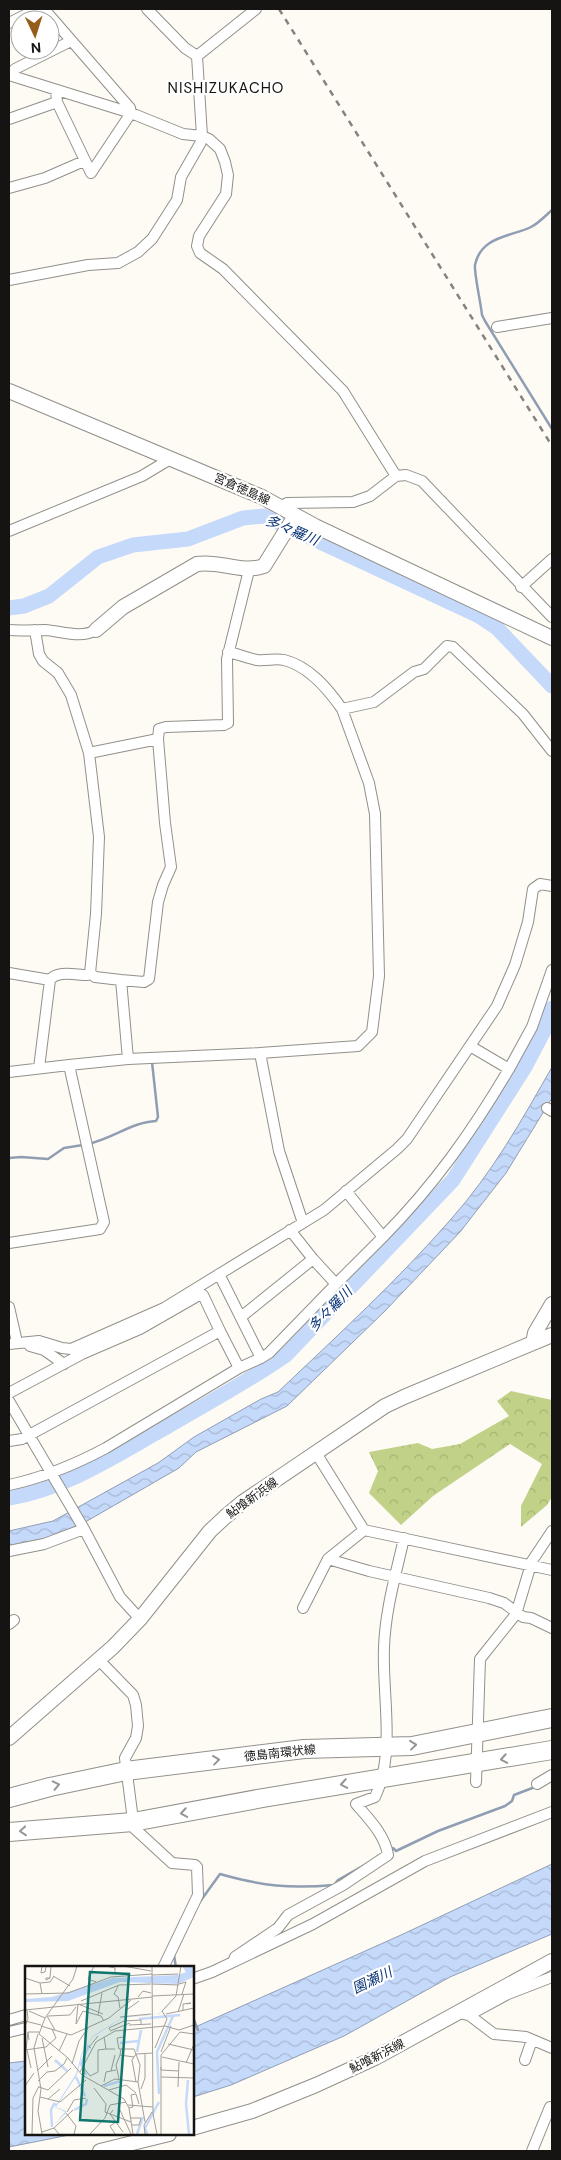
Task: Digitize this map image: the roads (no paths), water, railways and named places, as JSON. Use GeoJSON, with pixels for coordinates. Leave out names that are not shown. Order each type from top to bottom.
{"type":"FeatureCollection","features":[{"type":"Feature","properties":{"kind":"highway","name":"徳島南環状線"},"geometry":{"type":"LineString","coordinates":[[9,1798],[126,1771],[304,1749],[412,1746],[552,1718]]}},
{"type":"Feature","properties":{"kind":"highway"},"geometry":{"type":"LineString","coordinates":[[9,1832],[133,1822],[552,1750]]}},
{"type":"Feature","properties":{"kind":"main road","name":"宮倉徳島線"},"geometry":{"type":"LineString","coordinates":[[9,391],[61,414],[172,458],[280,507],[293,518],[552,638]]}},
{"type":"Feature","properties":{"kind":"main road"},"geometry":{"type":"LineString","coordinates":[[96,630],[123,607],[197,564],[209,562],[249,570],[264,566],[293,518]]}},
{"type":"Feature","properties":{"kind":"main road"},"geometry":{"type":"LineString","coordinates":[[534,1343],[534,1333],[552,1304]]}},
{"type":"Feature","properties":{"kind":"main road","name":"鮎喰新浜線"},"geometry":{"type":"LineString","coordinates":[[9,1738],[140,1619],[210,1531],[243,1502],[385,1406],[552,1335]]}},
{"type":"Feature","properties":{"kind":"main road","name":"鮎喰新浜線"},"geometry":{"type":"LineString","coordinates":[[194,2127],[252,2111],[375,2058],[464,2014],[552,1961]]}},
{"type":"Feature","properties":{"kind":"main road"},"geometry":{"type":"LineString","coordinates":[[100,2151],[165,2135]]}},
{"type":"Feature","properties":{"kind":"street"},"geometry":{"type":"LineString","coordinates":[[9,23],[37,9]]}},
{"type":"Feature","properties":{"kind":"street"},"geometry":{"type":"LineString","coordinates":[[44,9],[130,108],[132,113]]}},
{"type":"Feature","properties":{"kind":"street"},"geometry":{"type":"LineString","coordinates":[[9,280],[88,265],[118,263],[138,252],[152,239],[177,200],[181,177],[202,136],[196,56],[185,48],[147,9]]}},
{"type":"Feature","properties":{"kind":"street"},"geometry":{"type":"LineString","coordinates":[[196,56],[256,9]]}},
{"type":"Feature","properties":{"kind":"street"},"geometry":{"type":"LineString","coordinates":[[71,41],[15,69],[9,75],[132,113],[182,134],[202,136],[209,139],[220,149],[226,162],[228,175],[226,194],[199,236],[197,246],[200,253],[223,269],[343,391],[396,476]]}},
{"type":"Feature","properties":{"kind":"street"},"geometry":{"type":"LineString","coordinates":[[56,90],[57,102],[91,173],[132,113]]}},
{"type":"Feature","properties":{"kind":"street"},"geometry":{"type":"LineString","coordinates":[[9,119],[57,102]]}},
{"type":"Feature","properties":{"kind":"street"},"geometry":{"type":"LineString","coordinates":[[9,188],[45,178],[84,160]]}},
{"type":"Feature","properties":{"kind":"street"},"geometry":{"type":"LineString","coordinates":[[497,327],[552,318]]}},
{"type":"Feature","properties":{"kind":"street"},"geometry":{"type":"LineString","coordinates":[[9,531],[142,476],[172,458]]}},
{"type":"Feature","properties":{"kind":"street"},"geometry":{"type":"LineString","coordinates":[[280,507],[287,503],[354,502],[370,496],[396,476],[406,475],[422,481],[521,587],[552,617]]}},
{"type":"Feature","properties":{"kind":"street"},"geometry":{"type":"LineString","coordinates":[[521,587],[552,558]]}},
{"type":"Feature","properties":{"kind":"street"},"geometry":{"type":"LineString","coordinates":[[39,1068],[52,976],[58,974],[90,974],[96,977],[144,982],[148,979],[158,902],[171,867],[165,822],[158,739],[159,729],[166,727],[224,725],[228,723],[226,670],[228,652],[249,570]]}},
{"type":"Feature","properties":{"kind":"street"},"geometry":{"type":"LineString","coordinates":[[9,630],[81,634],[96,630]]}},
{"type":"Feature","properties":{"kind":"street"},"geometry":{"type":"LineString","coordinates":[[35,630],[39,654],[43,661],[58,673],[72,695],[88,753],[99,837],[96,914],[90,974]]}},
{"type":"Feature","properties":{"kind":"street"},"geometry":{"type":"LineString","coordinates":[[342,709],[374,702],[414,672],[424,668],[447,646],[453,647],[523,714],[552,751]]}},
{"type":"Feature","properties":{"kind":"street"},"geometry":{"type":"LineString","coordinates":[[9,1072],[128,1059],[358,1046],[372,1032],[379,976],[375,814],[369,783],[342,709],[318,680],[294,664],[274,658],[260,660],[228,652]]}},
{"type":"Feature","properties":{"kind":"street"},"geometry":{"type":"LineString","coordinates":[[88,753],[158,739]]}},
{"type":"Feature","properties":{"kind":"street"},"geometry":{"type":"LineString","coordinates":[[9,1307],[13,1343],[39,1341],[62,1348],[78,1347],[158,1311],[324,1210],[407,1139],[492,1014],[515,965],[528,922],[533,889],[540,884],[552,886]]}},
{"type":"Feature","properties":{"kind":"street"},"geometry":{"type":"LineString","coordinates":[[9,1485],[51,1475],[106,1448],[239,1368],[269,1353],[383,1237],[441,1172],[472,1130],[509,1069],[532,1027],[552,970]]}},
{"type":"Feature","properties":{"kind":"street"},"geometry":{"type":"LineString","coordinates":[[9,974],[50,980]]}},
{"type":"Feature","properties":{"kind":"street"},"geometry":{"type":"LineString","coordinates":[[121,980],[128,1059]]}},
{"type":"Feature","properties":{"kind":"street"},"geometry":{"type":"LineString","coordinates":[[470,1046],[509,1069]]}},
{"type":"Feature","properties":{"kind":"street"},"geometry":{"type":"LineString","coordinates":[[260,1053],[279,1151],[303,1222]]}},
{"type":"Feature","properties":{"kind":"street"},"geometry":{"type":"LineString","coordinates":[[9,1243],[100,1229],[103,1226],[104,1222],[69,1065]]}},
{"type":"Feature","properties":{"kind":"street"},"geometry":{"type":"LineString","coordinates":[[346,1191],[383,1237]]}},
{"type":"Feature","properties":{"kind":"street"},"geometry":{"type":"LineString","coordinates":[[290,1230],[336,1284]]}},
{"type":"Feature","properties":{"kind":"street"},"geometry":{"type":"LineString","coordinates":[[241,1317],[313,1259]]}},
{"type":"Feature","properties":{"kind":"street"},"geometry":{"type":"LineString","coordinates":[[219,1274],[261,1358]]}},
{"type":"Feature","properties":{"kind":"street"},"geometry":{"type":"LineString","coordinates":[[9,1392],[64,1364],[140,1330],[201,1294],[203,1294],[239,1368]]}},
{"type":"Feature","properties":{"kind":"street"},"geometry":{"type":"LineString","coordinates":[[9,1441],[22,1439],[220,1331]]}},
{"type":"Feature","properties":{"kind":"street"},"geometry":{"type":"LineString","coordinates":[[9,1350],[35,1346],[59,1359],[64,1364]]}},
{"type":"Feature","properties":{"kind":"street"},"geometry":{"type":"LineString","coordinates":[[9,1401],[12,1413],[29,1435],[120,1597],[140,1619]]}},
{"type":"Feature","properties":{"kind":"street"},"geometry":{"type":"LineString","coordinates":[[316,1453],[364,1530],[552,1570]]}},
{"type":"Feature","properties":{"kind":"street"},"geometry":{"type":"LineString","coordinates":[[9,1551],[44,1544],[82,1528]]}},
{"type":"Feature","properties":{"kind":"street"},"geometry":{"type":"LineString","coordinates":[[303,1608],[328,1559],[364,1530]]}},
{"type":"Feature","properties":{"kind":"street"},"geometry":{"type":"LineString","coordinates":[[476,1782],[480,1659],[516,1614],[531,1565],[552,1531]]}},
{"type":"Feature","properties":{"kind":"street"},"geometry":{"type":"LineString","coordinates":[[233,1962],[235,1957],[278,1928],[288,1915],[343,1884],[388,1855],[387,1846],[376,1828],[356,1804],[375,1797],[381,1778],[386,1747],[384,1648],[395,1578],[404,1538]]}},
{"type":"Feature","properties":{"kind":"street"},"geometry":{"type":"LineString","coordinates":[[328,1559],[395,1578],[489,1598],[504,1603],[516,1614],[552,1628]]}},
{"type":"Feature","properties":{"kind":"street"},"geometry":{"type":"LineString","coordinates":[[98,1659],[133,1695],[136,1705],[138,1726],[133,1746],[125,1758],[134,1828],[172,1863],[194,1865],[197,1867],[198,1895],[164,1966]]}},
{"type":"Feature","properties":{"kind":"street"},"geometry":{"type":"LineString","coordinates":[[536,1784],[552,1775]]}},
{"type":"Feature","properties":{"kind":"street"},"geometry":{"type":"LineString","coordinates":[[194,1978],[313,1924],[425,1861],[552,1812]]}},
{"type":"Feature","properties":{"kind":"street"},"geometry":{"type":"LineString","coordinates":[[464,2014],[552,1977]]}},
{"type":"Feature","properties":{"kind":"street"},"geometry":{"type":"LineString","coordinates":[[464,2014],[494,2034],[526,2037],[552,2048]]}},
{"type":"Feature","properties":{"kind":"street"},"geometry":{"type":"LineString","coordinates":[[9,2020],[25,2015]]}},
{"type":"Feature","properties":{"kind":"street"},"geometry":{"type":"LineString","coordinates":[[9,2032],[25,2028]]}},
{"type":"Feature","properties":{"kind":"street"},"geometry":{"type":"LineString","coordinates":[[525,2060],[532,2040]]}},
{"type":"Feature","properties":{"kind":"street"},"geometry":{"type":"LineString","coordinates":[[532,2151],[550,2107]]}},
{"type":"Feature","properties":{"kind":"water"},"geometry":{"type":"Polygon","coordinates":[[[552,1067],[552,1098],[506,1173],[460,1232],[385,1311],[287,1406],[196,1452],[179,1468],[87,1521],[45,1540],[9,1547],[9,1531],[53,1521],[158,1463],[194,1437],[261,1399],[278,1392],[389,1286],[467,1201],[506,1146],[552,1067]]]}},
{"type":"Feature","properties":{"kind":"water","name":"園瀬川"},"geometry":{"type":"Polygon","coordinates":[[[552,1864],[552,1934],[450,1977],[344,2036],[231,2085],[194,2097],[194,2028],[401,1935],[552,1864]]]}},
{"type":"Feature","properties":{"kind":"water"},"geometry":{"type":"Polygon","coordinates":[[[25,2061],[25,2135],[69,2135],[9,2147],[9,2063],[25,2061]]]}},
{"type":"Feature","properties":{"kind":"waterway"},"geometry":{"type":"LineString","coordinates":[[552,210],[531,227],[490,243],[478,255],[475,265],[482,315],[552,429]]}},
{"type":"Feature","properties":{"kind":"waterway","name":"多々羅川"},"geometry":{"type":"LineString","coordinates":[[9,608],[24,606],[49,596],[98,557],[133,545],[188,539],[243,518],[264,516],[479,616],[497,628],[552,686]]}},
{"type":"Feature","properties":{"kind":"waterway","name":"多々羅川"},"geometry":{"type":"LineString","coordinates":[[9,1498],[51,1487],[90,1470],[226,1393],[286,1355],[453,1180],[525,1067],[547,1025],[552,1008]]}},
{"type":"Feature","properties":{"kind":"waterway"},"geometry":{"type":"LineString","coordinates":[[88,1144],[97,1142],[130,1127],[156,1121],[158,1117],[152,1062]]}},
{"type":"Feature","properties":{"kind":"waterway"},"geometry":{"type":"LineString","coordinates":[[9,1158],[48,1159],[64,1148],[83,1145]]}},
{"type":"Feature","properties":{"kind":"waterway"},"geometry":{"type":"LineString","coordinates":[[390,1850],[393,1848],[396,1851],[438,1831],[505,1806],[512,1801],[514,1795],[535,1787]]}},
{"type":"Feature","properties":{"kind":"waterway"},"geometry":{"type":"LineString","coordinates":[[199,1903],[220,1874],[276,1886],[334,1885],[338,1880],[368,1863]]}},
{"type":"Feature","properties":{"kind":"waterway"},"geometry":{"type":"LineString","coordinates":[[174,1955],[176,1966]]}},
{"type":"Feature","properties":{"kind":"waterway"},"geometry":{"type":"LineString","coordinates":[[194,2020],[198,2030]]}},
{"type":"Feature","properties":{"kind":"railway"},"geometry":{"type":"LineString","coordinates":[[279,9],[552,446]]}},
{"type":"Feature","properties":{"kind":"district","name":"NISHIZUKACHO"},"geometry":{"type":"Point","coordinates":[226,88]}}]}
